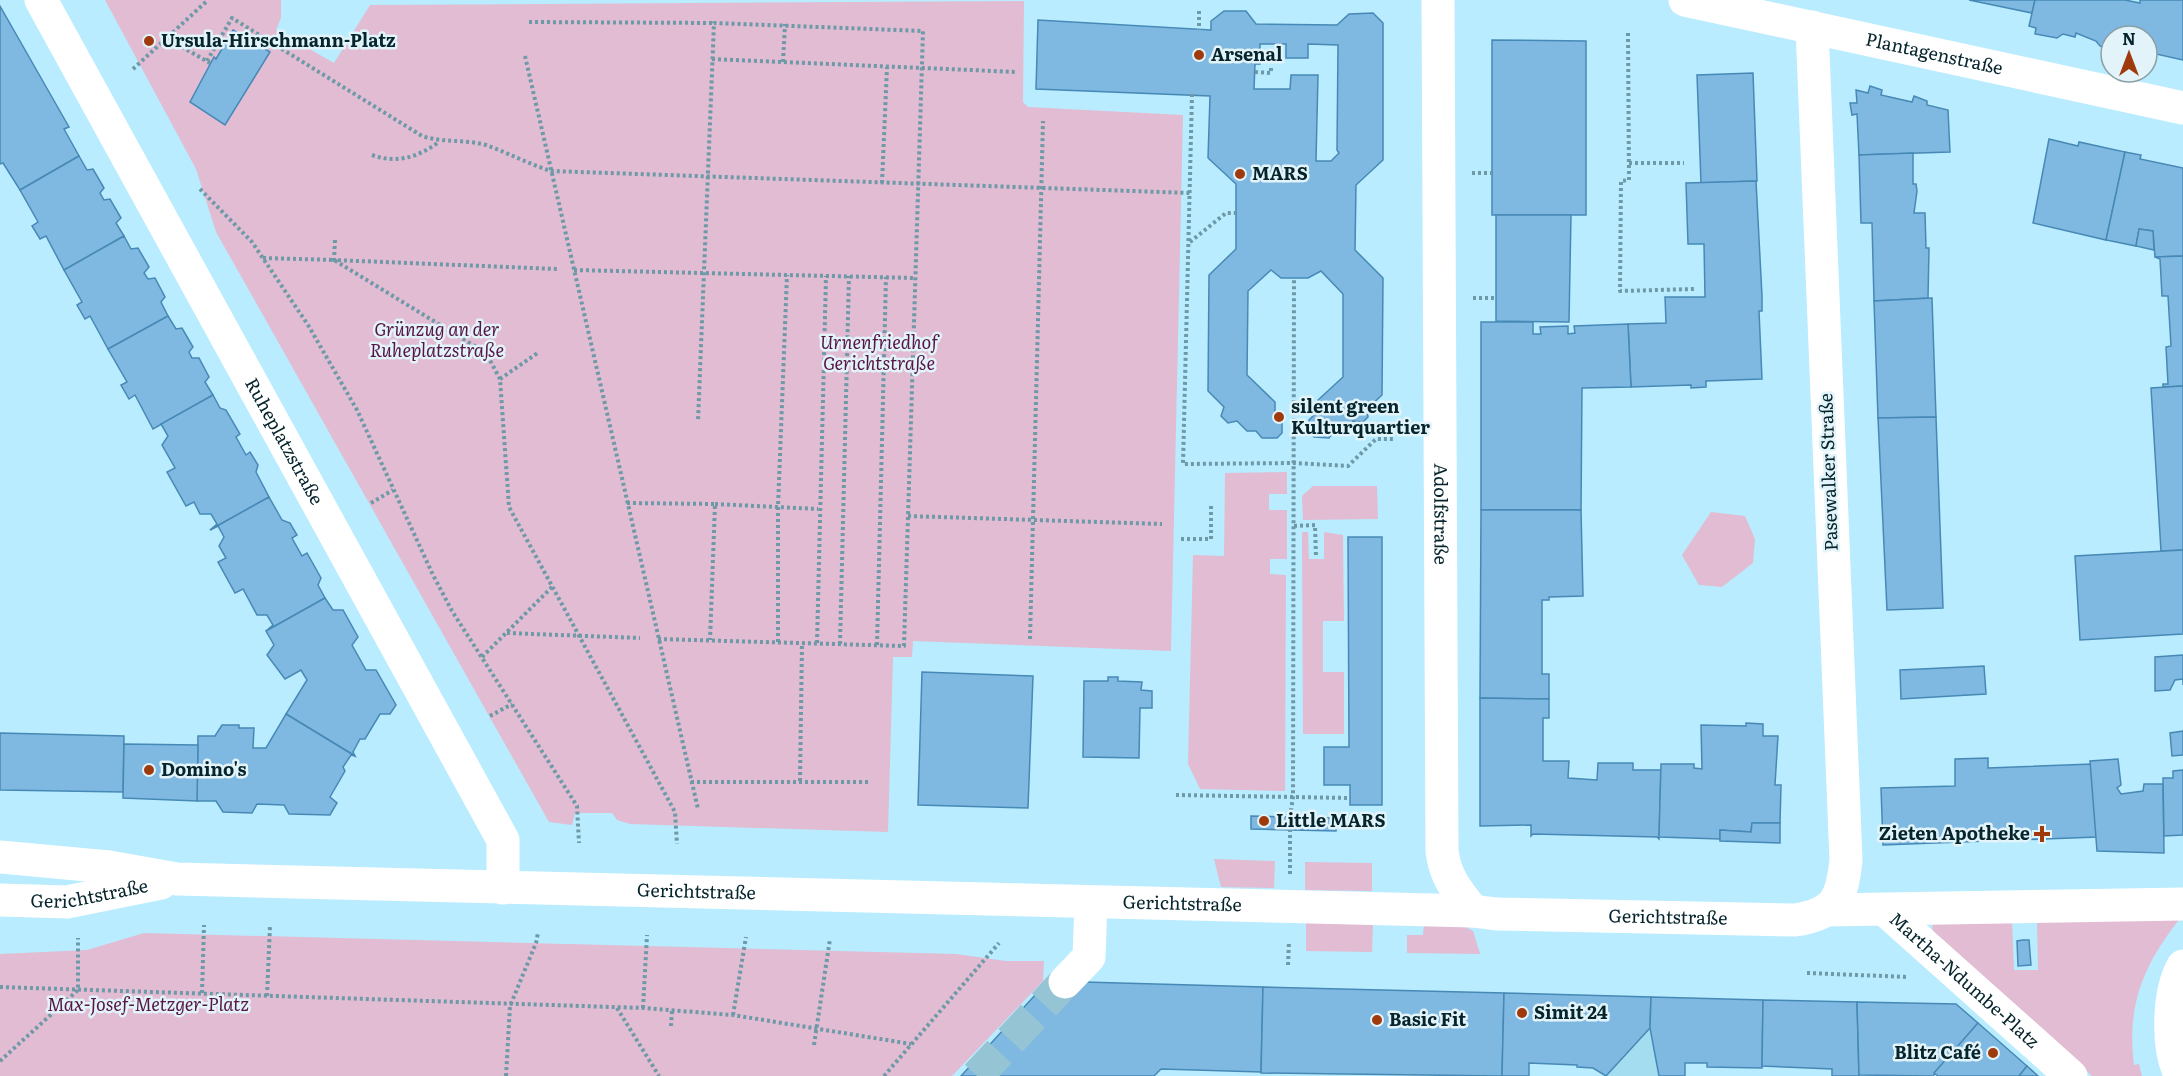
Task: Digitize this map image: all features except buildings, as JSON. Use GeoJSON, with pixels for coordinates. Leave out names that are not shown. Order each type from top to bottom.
{"type":"FeatureCollection","features":[{"type":"Feature","properties":{"kind":"street","name":"Ruheplatzstraße"},"geometry":{"type":"LineString","coordinates":[[41,0],[503,840],[503,888]]}},
{"type":"Feature","properties":{"kind":"street","name":"Adolfstraße"},"geometry":{"type":"LineString","coordinates":[[1438,0],[1442,851],[1444,868],[1453,887],[1473,911]]}},
{"type":"Feature","properties":{"kind":"street","name":"Plantagenstraße"},"geometry":{"type":"LineString","coordinates":[[1685,0],[2183,108]]}},
{"type":"Feature","properties":{"kind":"street","name":"Pasewalker Straße"},"geometry":{"type":"LineString","coordinates":[[1812,27],[1846,860],[1843,889],[1826,910]]}},
{"type":"Feature","properties":{"kind":"street","name":"Gerichtstraße"},"geometry":{"type":"LineString","coordinates":[[0,857],[109,867],[177,879],[1473,911],[1496,915],[1795,920],[1816,916],[1826,910],[2183,904]]}},
{"type":"Feature","properties":{"kind":"street","name":"Gerichtstraße"},"geometry":{"type":"LineString","coordinates":[[0,900],[67,902],[177,879]]}},
{"type":"Feature","properties":{"kind":"street"},"geometry":{"type":"LineString","coordinates":[[1071,982],[1089,957],[1095,902]]}},
{"type":"Feature","properties":{"kind":"street","name":"Martha-Ndumbe-Platz"},"geometry":{"type":"LineString","coordinates":[[1884,910],[2071,1076]]}},
{"type":"Feature","properties":{"kind":"street"},"geometry":{"type":"LineString","coordinates":[[2181,1076],[2169,1023],[2177,976],[2183,966]]}},
{"type":"Feature","properties":{"kind":"path"},"geometry":{"type":"LineString","coordinates":[[133,69],[208,0]]}},
{"type":"Feature","properties":{"kind":"path"},"geometry":{"type":"LineString","coordinates":[[1199,11],[1199,30]]}},
{"type":"Feature","properties":{"kind":"path"},"geometry":{"type":"LineString","coordinates":[[166,38],[208,62],[232,18],[422,136],[440,142],[466,141],[487,146],[551,171],[1190,193]]}},
{"type":"Feature","properties":{"kind":"path"},"geometry":{"type":"LineString","coordinates":[[529,22],[785,24],[923,31],[904,646],[658,639]]}},
{"type":"Feature","properties":{"kind":"path"},"geometry":{"type":"LineString","coordinates":[[698,421],[702,273],[714,23]]}},
{"type":"Feature","properties":{"kind":"path"},"geometry":{"type":"LineString","coordinates":[[783,62],[785,24]]}},
{"type":"Feature","properties":{"kind":"path"},"geometry":{"type":"LineString","coordinates":[[1628,33],[1629,180],[1621,181],[1620,291],[1695,290]]}},
{"type":"Feature","properties":{"kind":"path"},"geometry":{"type":"LineString","coordinates":[[525,56],[698,809]]}},
{"type":"Feature","properties":{"kind":"path"},"geometry":{"type":"LineString","coordinates":[[712,59],[1017,72]]}},
{"type":"Feature","properties":{"kind":"path"},"geometry":{"type":"LineString","coordinates":[[1255,72],[1271,73],[1271,65]]}},
{"type":"Feature","properties":{"kind":"path"},"geometry":{"type":"LineString","coordinates":[[882,183],[887,67]]}},
{"type":"Feature","properties":{"kind":"path"},"geometry":{"type":"LineString","coordinates":[[1192,94],[1183,464],[1295,463],[1348,466],[1376,439],[1395,439]]}},
{"type":"Feature","properties":{"kind":"path"},"geometry":{"type":"LineString","coordinates":[[1030,639],[1043,121]]}},
{"type":"Feature","properties":{"kind":"path"},"geometry":{"type":"LineString","coordinates":[[372,154],[387,160],[402,159],[424,153],[440,142]]}},
{"type":"Feature","properties":{"kind":"path"},"geometry":{"type":"LineString","coordinates":[[1629,163],[1684,163]]}},
{"type":"Feature","properties":{"kind":"path"},"geometry":{"type":"LineString","coordinates":[[1472,173],[1492,173]]}},
{"type":"Feature","properties":{"kind":"path"},"geometry":{"type":"LineString","coordinates":[[200,189],[252,242],[308,324],[357,410],[438,584],[577,806],[579,843]]}},
{"type":"Feature","properties":{"kind":"path"},"geometry":{"type":"LineString","coordinates":[[1189,243],[1226,213],[1236,213]]}},
{"type":"Feature","properties":{"kind":"path"},"geometry":{"type":"LineString","coordinates":[[334,260],[335,240]]}},
{"type":"Feature","properties":{"kind":"path"},"geometry":{"type":"LineString","coordinates":[[263,258],[557,269]]}},
{"type":"Feature","properties":{"kind":"path"},"geometry":{"type":"LineString","coordinates":[[334,260],[486,352],[500,379],[509,507],[675,812],[677,844]]}},
{"type":"Feature","properties":{"kind":"path"},"geometry":{"type":"LineString","coordinates":[[574,270],[915,278]]}},
{"type":"Feature","properties":{"kind":"path"},"geometry":{"type":"LineString","coordinates":[[778,642],[778,507],[787,275]]}},
{"type":"Feature","properties":{"kind":"path"},"geometry":{"type":"LineString","coordinates":[[817,644],[818,508],[826,276]]}},
{"type":"Feature","properties":{"kind":"path"},"geometry":{"type":"LineString","coordinates":[[840,644],[849,276]]}},
{"type":"Feature","properties":{"kind":"path"},"geometry":{"type":"LineString","coordinates":[[878,645],[886,277]]}},
{"type":"Feature","properties":{"kind":"path"},"geometry":{"type":"LineString","coordinates":[[1290,817],[1293,797],[1294,278]]}},
{"type":"Feature","properties":{"kind":"path"},"geometry":{"type":"LineString","coordinates":[[1472,298],[1496,298]]}},
{"type":"Feature","properties":{"kind":"path"},"geometry":{"type":"LineString","coordinates":[[500,379],[539,352]]}},
{"type":"Feature","properties":{"kind":"path"},"geometry":{"type":"LineString","coordinates":[[371,503],[393,490]]}},
{"type":"Feature","properties":{"kind":"path"},"geometry":{"type":"LineString","coordinates":[[627,503],[818,508]]}},
{"type":"Feature","properties":{"kind":"path"},"geometry":{"type":"LineString","coordinates":[[710,640],[715,504]]}},
{"type":"Feature","properties":{"kind":"path"},"geometry":{"type":"LineString","coordinates":[[1181,539],[1211,539],[1212,504]]}},
{"type":"Feature","properties":{"kind":"path"},"geometry":{"type":"LineString","coordinates":[[908,516],[1162,524]]}},
{"type":"Feature","properties":{"kind":"path"},"geometry":{"type":"LineString","coordinates":[[1294,526],[1316,525],[1316,557]]}},
{"type":"Feature","properties":{"kind":"path"},"geometry":{"type":"LineString","coordinates":[[482,657],[552,587]]}},
{"type":"Feature","properties":{"kind":"path"},"geometry":{"type":"LineString","coordinates":[[507,633],[640,638]]}},
{"type":"Feature","properties":{"kind":"path"},"geometry":{"type":"LineString","coordinates":[[800,781],[802,643]]}},
{"type":"Feature","properties":{"kind":"path"},"geometry":{"type":"LineString","coordinates":[[490,716],[512,704]]}},
{"type":"Feature","properties":{"kind":"path"},"geometry":{"type":"LineString","coordinates":[[691,782],[868,782]]}},
{"type":"Feature","properties":{"kind":"path"},"geometry":{"type":"LineString","coordinates":[[1176,795],[1350,798]]}},
{"type":"Feature","properties":{"kind":"path"},"geometry":{"type":"LineString","coordinates":[[202,993],[204,925]]}},
{"type":"Feature","properties":{"kind":"path"},"geometry":{"type":"LineString","coordinates":[[267,996],[270,926]]}},
{"type":"Feature","properties":{"kind":"path"},"geometry":{"type":"LineString","coordinates":[[506,1076],[510,1006],[538,933]]}},
{"type":"Feature","properties":{"kind":"path"},"geometry":{"type":"LineString","coordinates":[[643,1008],[647,935]]}},
{"type":"Feature","properties":{"kind":"path"},"geometry":{"type":"LineString","coordinates":[[733,1015],[746,937]]}},
{"type":"Feature","properties":{"kind":"path"},"geometry":{"type":"LineString","coordinates":[[0,1061],[78,990],[78,938]]}},
{"type":"Feature","properties":{"kind":"path"},"geometry":{"type":"LineString","coordinates":[[814,1045],[830,939]]}},
{"type":"Feature","properties":{"kind":"path"},"geometry":{"type":"LineString","coordinates":[[884,1076],[999,943]]}},
{"type":"Feature","properties":{"kind":"path"},"geometry":{"type":"LineString","coordinates":[[1807,974],[1961,979]]}},
{"type":"Feature","properties":{"kind":"path"},"geometry":{"type":"LineString","coordinates":[[0,987],[510,1006],[643,1008],[733,1015],[911,1044]]}},
{"type":"Feature","properties":{"kind":"path"},"geometry":{"type":"LineString","coordinates":[[617,1008],[659,1076]]}},
{"type":"Feature","properties":{"kind":"path"},"geometry":{"type":"LineString","coordinates":[[670,1026],[672,1010]]}},
{"type":"Feature","properties":{"kind":"shaded area"},"geometry":{"type":"Polygon","coordinates":[[[1650,1028],[1659,1076],[1606,1076],[1650,1028]]]}},
{"type":"Feature","properties":{"kind":"green space","name":"Urnenfriedhof Gerichtstraße"},"geometry":{"type":"Polygon","coordinates":[[[105,0],[281,0],[281,18],[276,30],[334,63],[370,5],[1024,1],[1023,102],[1028,107],[1183,115],[1171,651],[913,641],[912,657],[893,657],[888,832],[630,824],[617,820],[612,813],[575,813],[572,825],[549,822],[216,232],[196,169],[105,0]]]}},
{"type":"Feature","properties":{"kind":"green space"},"geometry":{"type":"Polygon","coordinates":[[[1287,472],[1287,494],[1269,494],[1269,510],[1287,510],[1287,559],[1270,559],[1270,574],[1286,575],[1285,791],[1200,789],[1188,764],[1193,555],[1224,556],[1225,473],[1287,472]]]}},
{"type":"Feature","properties":{"kind":"green space"},"geometry":{"type":"Polygon","coordinates":[[[1313,486],[1377,486],[1378,519],[1303,520],[1302,496],[1313,486]]]}},
{"type":"Feature","properties":{"kind":"green space"},"geometry":{"type":"Polygon","coordinates":[[[1711,512],[1745,516],[1755,539],[1753,563],[1722,587],[1699,585],[1682,555],[1711,512]]]}},
{"type":"Feature","properties":{"kind":"green space"},"geometry":{"type":"Polygon","coordinates":[[[1302,532],[1308,532],[1309,559],[1324,559],[1324,532],[1343,535],[1344,621],[1323,621],[1323,672],[1344,672],[1344,734],[1303,734],[1302,532]]]}},
{"type":"Feature","properties":{"kind":"green space"},"geometry":{"type":"Polygon","coordinates":[[[1214,859],[1275,861],[1274,888],[1221,887],[1214,859]]]}},
{"type":"Feature","properties":{"kind":"green space"},"geometry":{"type":"Polygon","coordinates":[[[1305,862],[1372,863],[1372,891],[1305,890],[1305,862]]]}},
{"type":"Feature","properties":{"kind":"green space"},"geometry":{"type":"Polygon","coordinates":[[[2182,916],[2148,967],[2136,1003],[2132,1043],[2134,1065],[2139,1064],[2142,1076],[2092,1076],[1933,934],[1932,922],[2012,921],[2014,970],[2038,970],[2037,921],[2182,916]]]}},
{"type":"Feature","properties":{"kind":"green space"},"geometry":{"type":"Polygon","coordinates":[[[1306,921],[1373,922],[1372,952],[1306,951],[1306,921]]]}},
{"type":"Feature","properties":{"kind":"green space"},"geometry":{"type":"Polygon","coordinates":[[[1424,923],[1460,924],[1473,931],[1480,954],[1407,953],[1407,935],[1423,935],[1424,923]]]}},
{"type":"Feature","properties":{"kind":"green space","name":"Max-Josef-Metzger-Platz"},"geometry":{"type":"Polygon","coordinates":[[[144,933],[956,954],[1006,961],[1044,961],[1043,981],[952,1076],[0,1076],[0,954],[87,950],[144,933]]]}},
{"type":"Feature","properties":{"kind":"tunnel"},"geometry":{"type":"LineString","coordinates":[[977,1076],[1065,982]]}},
{"type":"Feature","properties":{"kind":"place","name":"Ursula-Hirschmann-Platz"},"geometry":{"type":"Point","coordinates":[149,41]}},
{"type":"Feature","properties":{"kind":"place","name":"Arsenal"},"geometry":{"type":"Point","coordinates":[1199,55]}},
{"type":"Feature","properties":{"kind":"place","name":"MARS"},"geometry":{"type":"Point","coordinates":[1240,174]}},
{"type":"Feature","properties":{"kind":"place","name":"silent green Kulturquartier"},"geometry":{"type":"Point","coordinates":[1279,417]}},
{"type":"Feature","properties":{"kind":"place","name":"Domino's"},"geometry":{"type":"Point","coordinates":[149,770]}},
{"type":"Feature","properties":{"kind":"place","name":"Little MARS"},"geometry":{"type":"Point","coordinates":[1264,821]}},
{"type":"Feature","properties":{"kind":"place","name":"Zieten Apotheke"},"geometry":{"type":"Point","coordinates":[2042,834]}},
{"type":"Feature","properties":{"kind":"place","name":"Simit 24"},"geometry":{"type":"Point","coordinates":[1522,1013]}},
{"type":"Feature","properties":{"kind":"place","name":"Basic Fit"},"geometry":{"type":"Point","coordinates":[1377,1020]}},
{"type":"Feature","properties":{"kind":"place","name":"Blitz Café"},"geometry":{"type":"Point","coordinates":[1993,1053]}},
{"type":"Feature","properties":{"kind":"park label","name":"Grünzug an der Ruheplatzstraße"},"geometry":{"type":"Point","coordinates":[437,340]}}]}
